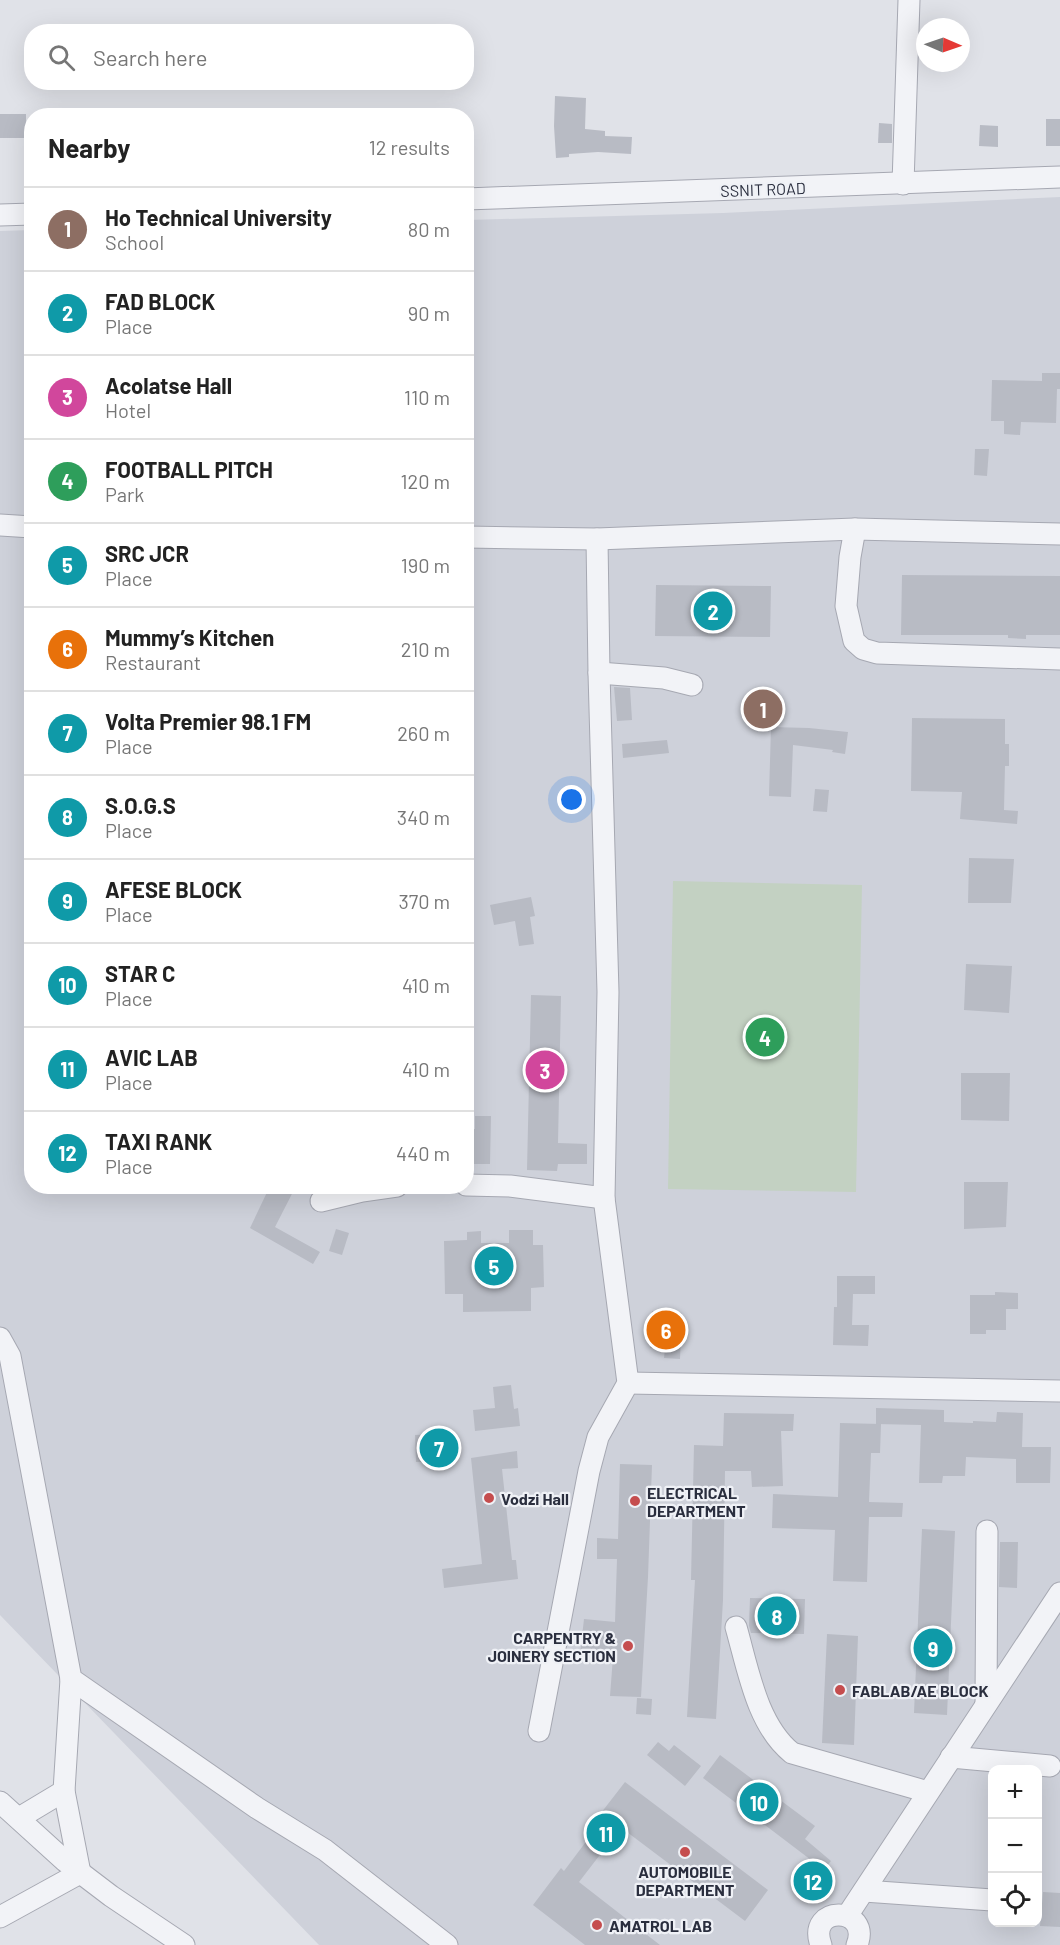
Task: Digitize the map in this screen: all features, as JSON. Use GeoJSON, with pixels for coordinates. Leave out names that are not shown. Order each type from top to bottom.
{"type":"FeatureCollection","features":[{"type":"Feature","properties":{"kind":"street"},"geometry":{"type":"LineString","coordinates":[[903,184],[909,0]]}},
{"type":"Feature","properties":{"kind":"street","name":"SSNIT ROAD"},"geometry":{"type":"LineString","coordinates":[[474,199],[1060,177]]}},
{"type":"Feature","properties":{"kind":"street"},"geometry":{"type":"LineString","coordinates":[[0,215],[24,214]]}},
{"type":"Feature","properties":{"kind":"street"},"geometry":{"type":"LineString","coordinates":[[0,525],[24,526]]}},
{"type":"Feature","properties":{"kind":"street"},"geometry":{"type":"LineString","coordinates":[[474,537],[597,539],[855,529],[1060,534]]}},
{"type":"Feature","properties":{"kind":"street"},"geometry":{"type":"LineString","coordinates":[[855,529],[846,606],[854,641],[863,649],[877,652],[1060,659]]}},
{"type":"Feature","properties":{"kind":"street"},"geometry":{"type":"LineString","coordinates":[[539,1731],[588,1471],[598,1437],[628,1383],[604,1198],[608,992],[597,539]]}},
{"type":"Feature","properties":{"kind":"street"},"geometry":{"type":"LineString","coordinates":[[599,673],[664,678],[692,685]]}},
{"type":"Feature","properties":{"kind":"street"},"geometry":{"type":"LineString","coordinates":[[474,1185],[510,1186],[604,1198]]}},
{"type":"Feature","properties":{"kind":"street"},"geometry":{"type":"LineString","coordinates":[[321,1201],[350,1194]]}},
{"type":"Feature","properties":{"kind":"street"},"geometry":{"type":"LineString","coordinates":[[0,1338],[10,1356],[71,1678],[64,1791],[80,1873]]}},
{"type":"Feature","properties":{"kind":"street"},"geometry":{"type":"LineString","coordinates":[[628,1383],[1060,1391]]}},
{"type":"Feature","properties":{"kind":"street"},"geometry":{"type":"LineString","coordinates":[[986,1704],[987,1531]]}},
{"type":"Feature","properties":{"kind":"street"},"geometry":{"type":"LineString","coordinates":[[847,1916],[1059,1595]]}},
{"type":"Feature","properties":{"kind":"street"},"geometry":{"type":"LineString","coordinates":[[735,1627],[753,1688],[780,1744],[792,1754],[928,1792]]}},
{"type":"Feature","properties":{"kind":"street"},"geometry":{"type":"LineString","coordinates":[[71,1678],[256,1808],[325,1850],[447,1945]]}},
{"type":"Feature","properties":{"kind":"street"},"geometry":{"type":"LineString","coordinates":[[951,1757],[1050,1766]]}},
{"type":"Feature","properties":{"kind":"street"},"geometry":{"type":"LineString","coordinates":[[19,1818],[64,1791]]}},
{"type":"Feature","properties":{"kind":"street"},"geometry":{"type":"LineString","coordinates":[[0,1802],[80,1873],[184,1945]]}},
{"type":"Feature","properties":{"kind":"street"},"geometry":{"type":"LineString","coordinates":[[0,1917],[80,1873]]}},
{"type":"Feature","properties":{"kind":"street"},"geometry":{"type":"LineString","coordinates":[[864,1891],[988,1900]]}},
{"type":"Feature","properties":{"kind":"street"},"geometry":{"type":"LineString","coordinates":[[815,1942],[820,1926],[827,1918],[837,1914],[847,1916],[855,1922],[862,1942]]}},
{"type":"Feature","properties":{"kind":"shaded area"},"geometry":{"type":"Polygon","coordinates":[[[1060,197],[1060,1945],[319,1945],[0,1615],[0,231],[24,230],[24,1194],[474,1194],[474,220],[723,213],[1060,197]]]}},
{"type":"Feature","properties":{"kind":"green space"},"geometry":{"type":"Polygon","coordinates":[[[673,881],[862,885],[856,1192],[668,1189],[673,881]]]}},
{"type":"Feature","properties":{"kind":"building"},"geometry":{"type":"Polygon","coordinates":[[[555,96],[586,98],[585,129],[605,131],[605,136],[632,137],[631,154],[598,152],[569,154],[569,157],[556,158],[555,96]]]}},
{"type":"Feature","properties":{"kind":"building"},"geometry":{"type":"Polygon","coordinates":[[[0,114],[24,114],[24,138],[0,138],[0,114]]]}},
{"type":"Feature","properties":{"kind":"building"},"geometry":{"type":"Polygon","coordinates":[[[1046,119],[1060,119],[1060,146],[1046,146],[1046,119]]]}},
{"type":"Feature","properties":{"kind":"building"},"geometry":{"type":"Polygon","coordinates":[[[879,123],[892,124],[892,143],[878,143],[879,123]]]}},
{"type":"Feature","properties":{"kind":"building"},"geometry":{"type":"Polygon","coordinates":[[[980,125],[998,126],[998,147],[979,146],[980,125]]]}},
{"type":"Feature","properties":{"kind":"building"},"geometry":{"type":"Polygon","coordinates":[[[1042,373],[1060,373],[1056,423],[1021,422],[1020,435],[1004,434],[1004,421],[991,421],[992,380],[1042,381],[1042,373]]]}},
{"type":"Feature","properties":{"kind":"building"},"geometry":{"type":"Polygon","coordinates":[[[975,449],[989,449],[987,476],[974,475],[975,449]]]}},
{"type":"Feature","properties":{"kind":"building"},"geometry":{"type":"Polygon","coordinates":[[[902,575],[1060,576],[1060,635],[1026,635],[1026,639],[1008,638],[1008,635],[901,635],[902,575]]]}},
{"type":"Feature","properties":{"kind":"building"},"geometry":{"type":"Polygon","coordinates":[[[656,585],[771,586],[770,637],[655,636],[656,585]]]}},
{"type":"Feature","properties":{"kind":"building"},"geometry":{"type":"Polygon","coordinates":[[[614,687],[630,688],[632,720],[617,721],[614,687]]]}},
{"type":"Feature","properties":{"kind":"building"},"geometry":{"type":"Polygon","coordinates":[[[912,718],[1005,719],[1005,744],[1009,744],[1009,766],[1005,766],[1004,810],[1018,811],[1017,824],[960,819],[962,792],[911,791],[912,718]]]}},
{"type":"Feature","properties":{"kind":"building"},"geometry":{"type":"Polygon","coordinates":[[[771,727],[848,732],[845,754],[832,752],[833,750],[793,745],[791,797],[769,796],[771,727]]]}},
{"type":"Feature","properties":{"kind":"building"},"geometry":{"type":"Polygon","coordinates":[[[667,740],[669,753],[623,758],[622,744],[667,740]]]}},
{"type":"Feature","properties":{"kind":"building"},"geometry":{"type":"Polygon","coordinates":[[[815,789],[829,790],[827,812],[813,811],[815,789]]]}},
{"type":"Feature","properties":{"kind":"building"},"geometry":{"type":"Polygon","coordinates":[[[969,858],[1014,859],[1011,903],[968,903],[969,858]]]}},
{"type":"Feature","properties":{"kind":"building"},"geometry":{"type":"Polygon","coordinates":[[[531,897],[535,916],[530,917],[534,944],[519,946],[515,921],[494,925],[490,905],[531,897]]]}},
{"type":"Feature","properties":{"kind":"building"},"geometry":{"type":"Polygon","coordinates":[[[966,964],[1012,966],[1009,1013],[964,1010],[966,964]]]}},
{"type":"Feature","properties":{"kind":"building"},"geometry":{"type":"Polygon","coordinates":[[[531,995],[561,996],[558,1143],[587,1144],[587,1164],[558,1164],[557,1171],[527,1170],[531,995]]]}},
{"type":"Feature","properties":{"kind":"building"},"geometry":{"type":"Polygon","coordinates":[[[961,1073],[1010,1073],[1009,1121],[961,1120],[961,1073]]]}},
{"type":"Feature","properties":{"kind":"building"},"geometry":{"type":"Polygon","coordinates":[[[475,1116],[491,1116],[490,1164],[474,1164],[475,1116]]]}},
{"type":"Feature","properties":{"kind":"building"},"geometry":{"type":"Polygon","coordinates":[[[964,1182],[1008,1182],[1006,1227],[964,1229],[964,1182]]]}},
{"type":"Feature","properties":{"kind":"building"},"geometry":{"type":"Polygon","coordinates":[[[266,1194],[292,1194],[275,1227],[320,1252],[313,1264],[250,1228],[266,1194]]]}},
{"type":"Feature","properties":{"kind":"building"},"geometry":{"type":"Polygon","coordinates":[[[336,1229],[349,1233],[342,1255],[329,1251],[336,1229]]]}},
{"type":"Feature","properties":{"kind":"building"},"geometry":{"type":"Polygon","coordinates":[[[509,1230],[533,1230],[533,1245],[543,1245],[544,1287],[531,1288],[531,1311],[463,1312],[463,1294],[445,1294],[444,1241],[467,1240],[467,1232],[481,1231],[481,1243],[509,1243],[509,1230]]]}},
{"type":"Feature","properties":{"kind":"building"},"geometry":{"type":"Polygon","coordinates":[[[837,1276],[875,1276],[875,1294],[853,1294],[852,1325],[869,1325],[868,1346],[833,1345],[837,1276]]]}},
{"type":"Feature","properties":{"kind":"building"},"geometry":{"type":"Polygon","coordinates":[[[995,1292],[1018,1293],[1018,1309],[1006,1309],[1006,1330],[986,1330],[986,1334],[970,1334],[970,1295],[995,1295],[995,1292]]]}},
{"type":"Feature","properties":{"kind":"building"},"geometry":{"type":"Polygon","coordinates":[[[652,1311],[682,1313],[680,1359],[664,1358],[665,1349],[650,1348],[652,1311]]]}},
{"type":"Feature","properties":{"kind":"building"},"geometry":{"type":"Polygon","coordinates":[[[511,1385],[514,1409],[518,1408],[520,1426],[475,1431],[473,1410],[495,1408],[493,1387],[511,1385]]]}},
{"type":"Feature","properties":{"kind":"building"},"geometry":{"type":"Polygon","coordinates":[[[876,1408],[944,1410],[944,1422],[973,1423],[973,1421],[996,1422],[997,1412],[1023,1413],[1022,1447],[1051,1447],[1050,1483],[1016,1483],[1016,1459],[966,1457],[965,1476],[943,1476],[942,1483],[919,1483],[921,1425],[876,1424],[876,1408]]]}},
{"type":"Feature","properties":{"kind":"building"},"geometry":{"type":"Polygon","coordinates":[[[724,1413],[794,1414],[793,1431],[781,1431],[783,1486],[752,1487],[751,1471],[725,1471],[723,1600],[716,1719],[687,1717],[695,1580],[691,1580],[694,1445],[723,1446],[724,1413]]]}},
{"type":"Feature","properties":{"kind":"building"},"geometry":{"type":"Polygon","coordinates":[[[840,1423],[881,1424],[880,1453],[871,1453],[869,1502],[903,1503],[902,1517],[869,1517],[867,1582],[833,1581],[835,1530],[772,1528],[773,1494],[838,1497],[840,1423]]]}},
{"type":"Feature","properties":{"kind":"building"},"geometry":{"type":"Polygon","coordinates":[[[440,1434],[443,1461],[416,1462],[415,1435],[440,1434]]]}},
{"type":"Feature","properties":{"kind":"building"},"geometry":{"type":"Polygon","coordinates":[[[517,1451],[518,1468],[502,1469],[512,1560],[516,1560],[518,1579],[444,1588],[442,1569],[482,1564],[471,1458],[517,1451]]]}},
{"type":"Feature","properties":{"kind":"building"},"geometry":{"type":"Polygon","coordinates":[[[620,1464],[652,1465],[641,1697],[610,1696],[613,1657],[580,1654],[584,1619],[615,1622],[617,1559],[597,1559],[597,1538],[618,1539],[620,1464]]]}},
{"type":"Feature","properties":{"kind":"building"},"geometry":{"type":"Polygon","coordinates":[[[922,1529],[955,1531],[947,1715],[914,1713],[922,1529]]]}},
{"type":"Feature","properties":{"kind":"building"},"geometry":{"type":"Polygon","coordinates":[[[1000,1542],[1018,1542],[1017,1588],[999,1587],[1000,1542]]]}},
{"type":"Feature","properties":{"kind":"building"},"geometry":{"type":"Polygon","coordinates":[[[750,1598],[805,1599],[804,1634],[751,1633],[750,1598]]]}},
{"type":"Feature","properties":{"kind":"building","name":"FABLAB/AE BLOCK"},"geometry":{"type":"Polygon","coordinates":[[[827,1634],[858,1636],[854,1745],[822,1743],[827,1634]]]}},
{"type":"Feature","properties":{"kind":"building"},"geometry":{"type":"Polygon","coordinates":[[[637,1698],[652,1699],[651,1715],[636,1714],[637,1698]]]}},
{"type":"Feature","properties":{"kind":"building"},"geometry":{"type":"Polygon","coordinates":[[[658,1742],[669,1751],[674,1745],[701,1766],[685,1786],[647,1755],[658,1742]]]}},
{"type":"Feature","properties":{"kind":"building"},"geometry":{"type":"Polygon","coordinates":[[[720,1755],[815,1826],[805,1839],[831,1861],[811,1886],[800,1877],[811,1864],[809,1863],[811,1860],[703,1778],[720,1755]]]}},
{"type":"Feature","properties":{"kind":"building"},"geometry":{"type":"Polygon","coordinates":[[[625,1782],[768,1890],[745,1921],[623,1829],[579,1882],[660,1945],[585,1945],[533,1905],[561,1868],[564,1871],[591,1835],[604,1815],[601,1813],[625,1782]]]}},
{"type":"Feature","properties":{"kind":"building"},"geometry":{"type":"Polygon","coordinates":[[[1043,1892],[1060,1893],[1060,1927],[1042,1926],[1043,1892]]]}},
{"type":"Feature","properties":{"kind":"place","name":"FAD BLOCK"},"geometry":{"type":"Point","coordinates":[713,611]}},
{"type":"Feature","properties":{"kind":"place","name":"Ho Technical University"},"geometry":{"type":"Point","coordinates":[763,709]}},
{"type":"Feature","properties":{"kind":"place","name":"FOOTBALL PITCH"},"geometry":{"type":"Point","coordinates":[765,1037]}},
{"type":"Feature","properties":{"kind":"place","name":"Acolatse Hall"},"geometry":{"type":"Point","coordinates":[545,1070]}},
{"type":"Feature","properties":{"kind":"place","name":"SRC JCR"},"geometry":{"type":"Point","coordinates":[494,1266]}},
{"type":"Feature","properties":{"kind":"place","name":"Mummy’s Kitchen"},"geometry":{"type":"Point","coordinates":[666,1330]}},
{"type":"Feature","properties":{"kind":"place","name":"Volta Premier 98.1 FM"},"geometry":{"type":"Point","coordinates":[439,1448]}},
{"type":"Feature","properties":{"kind":"place","name":"Vodzi Hall"},"geometry":{"type":"Point","coordinates":[489,1498]}},
{"type":"Feature","properties":{"kind":"place","name":"ELECTRICAL DEPARTMENT"},"geometry":{"type":"Point","coordinates":[635,1501]}},
{"type":"Feature","properties":{"kind":"place","name":"S.O.G.S"},"geometry":{"type":"Point","coordinates":[777,1616]}},
{"type":"Feature","properties":{"kind":"place","name":"CARPENTRY & JOINERY SECTION"},"geometry":{"type":"Point","coordinates":[628,1646]}},
{"type":"Feature","properties":{"kind":"place","name":"AFESE BLOCK"},"geometry":{"type":"Point","coordinates":[933,1648]}},
{"type":"Feature","properties":{"kind":"place","name":"FABLAB/AE BLOCK"},"geometry":{"type":"Point","coordinates":[840,1690]}},
{"type":"Feature","properties":{"kind":"place","name":"STAR C"},"geometry":{"type":"Point","coordinates":[759,1802]}},
{"type":"Feature","properties":{"kind":"place","name":"AVIC LAB"},"geometry":{"type":"Point","coordinates":[606,1833]}},
{"type":"Feature","properties":{"kind":"place","name":"AUTOMOBILE DEPARTMENT"},"geometry":{"type":"Point","coordinates":[685,1852]}},
{"type":"Feature","properties":{"kind":"place","name":"TAXI RANK"},"geometry":{"type":"Point","coordinates":[813,1881]}},
{"type":"Feature","properties":{"kind":"place","name":"AMATROL LAB"},"geometry":{"type":"Point","coordinates":[597,1925]}}]}
